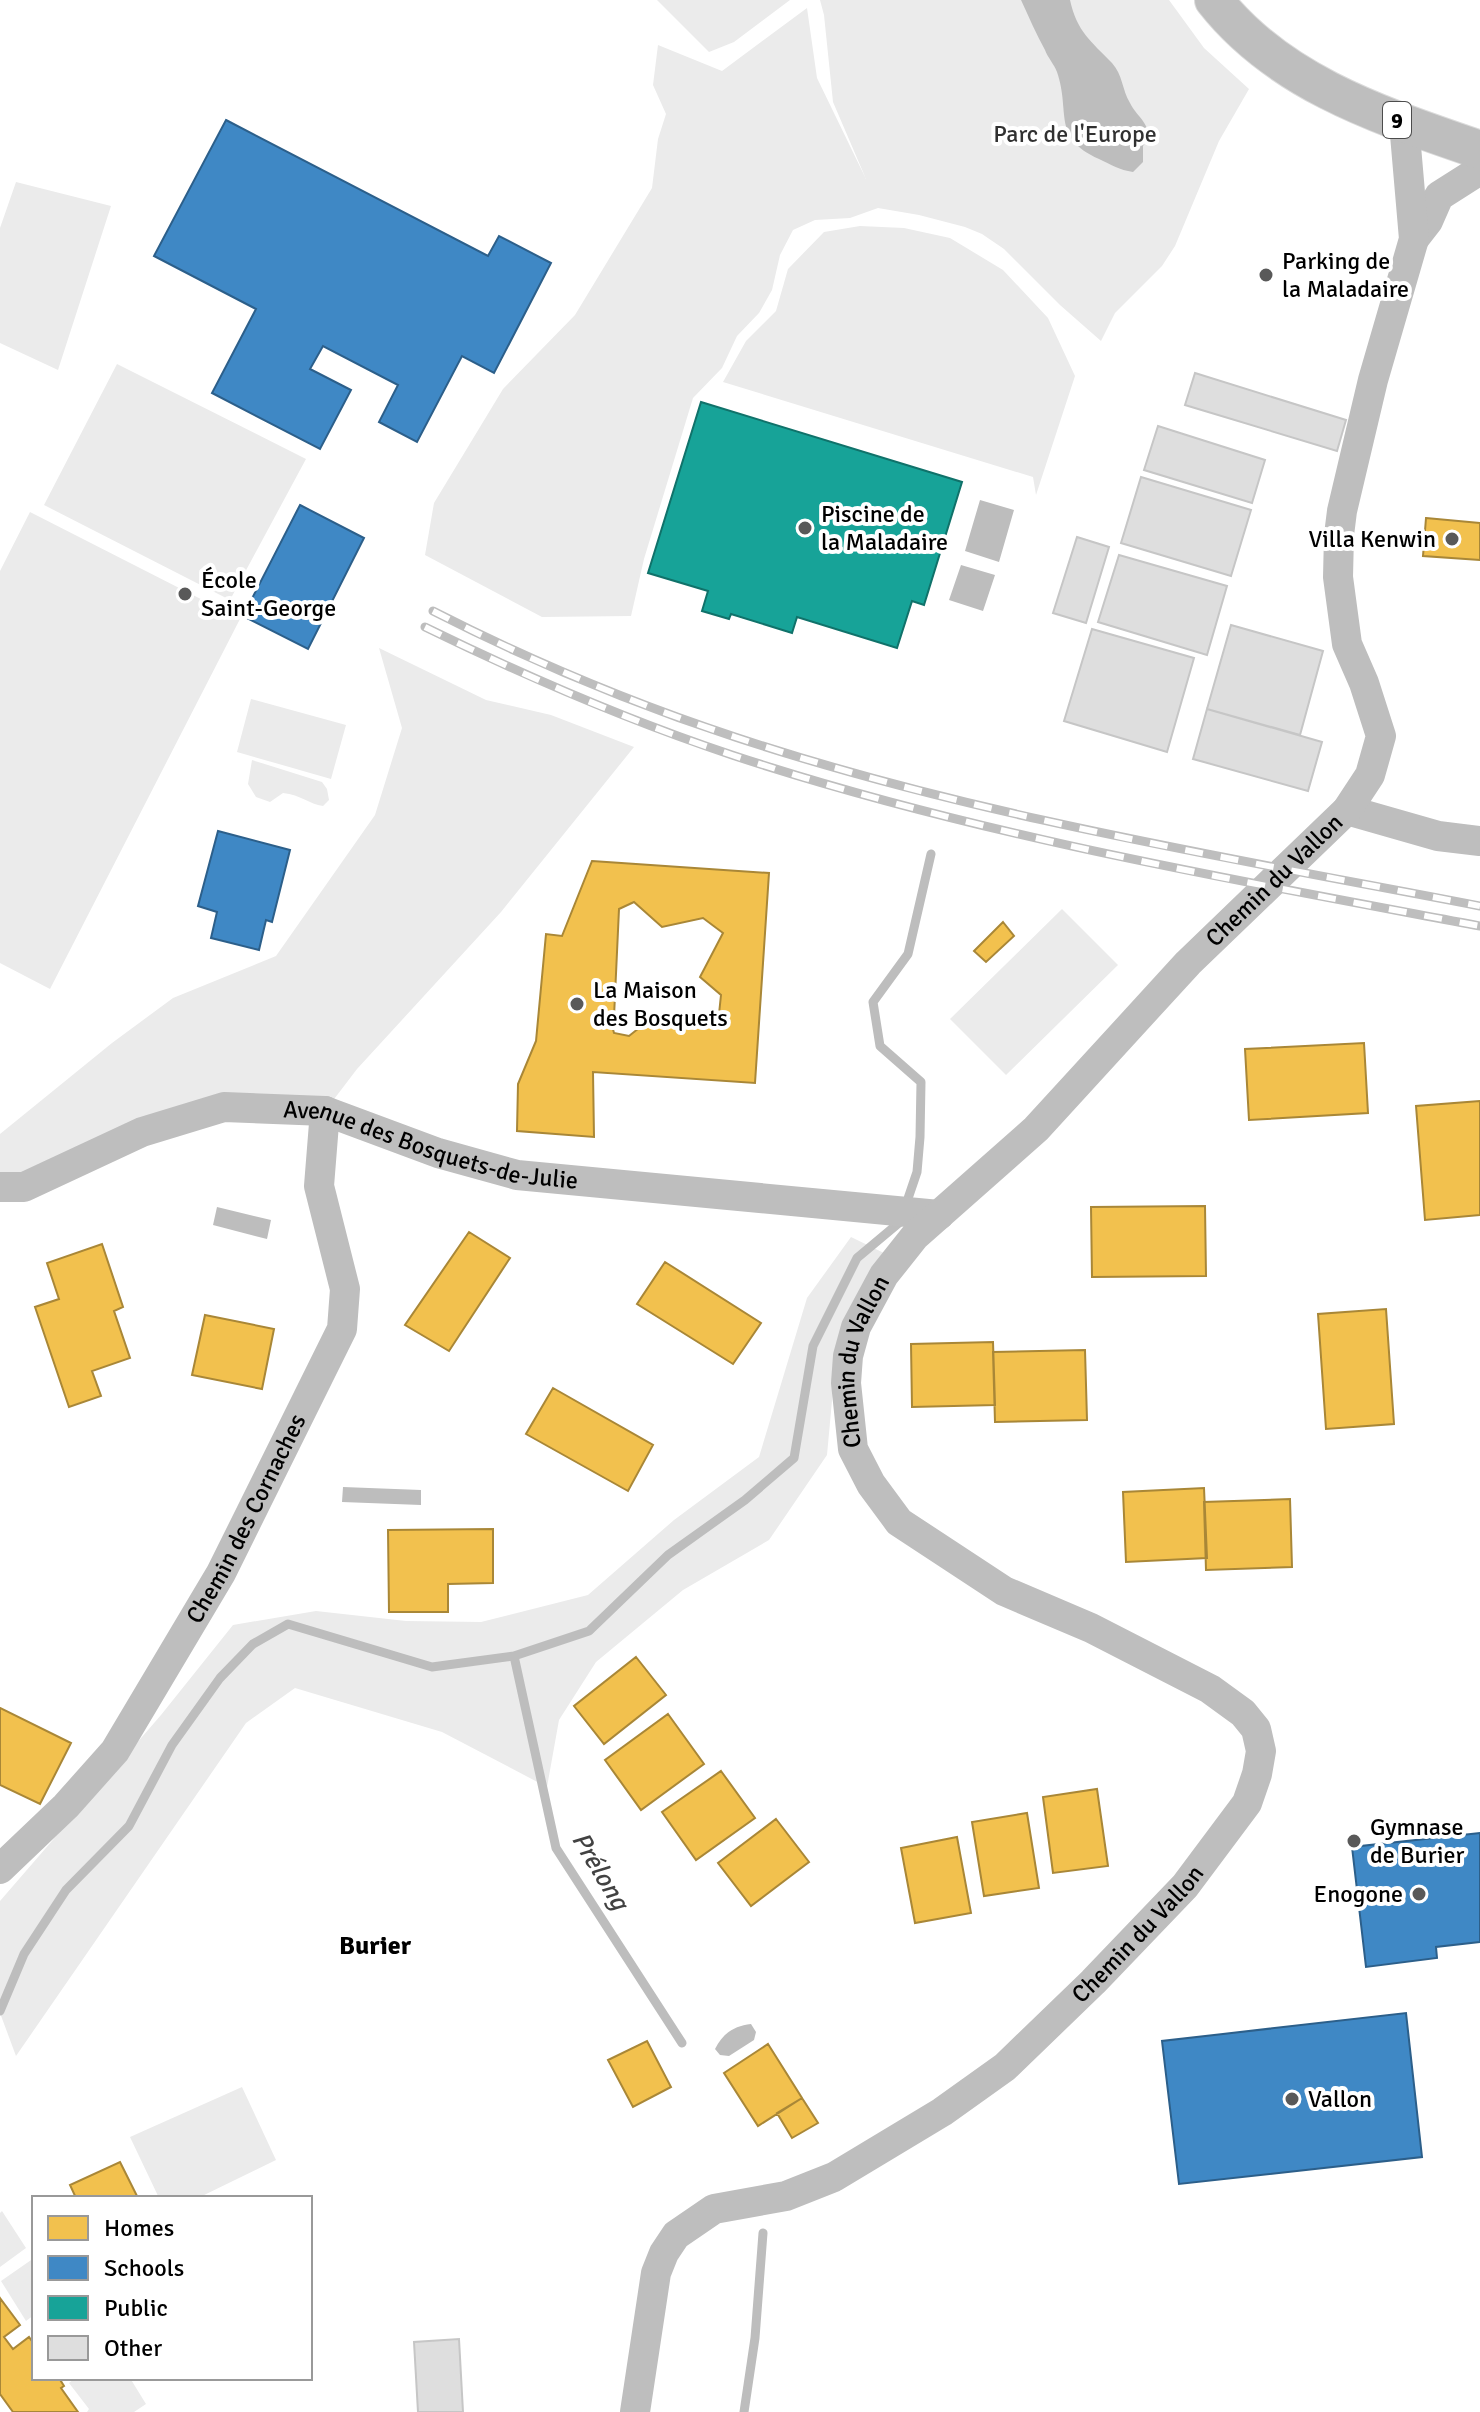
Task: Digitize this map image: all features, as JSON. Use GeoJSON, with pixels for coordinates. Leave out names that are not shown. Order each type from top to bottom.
{"type":"FeatureCollection","features":[{"type":"Feature","properties":{"kind":"main road","name":"9"},"geometry":{"type":"LineString","coordinates":[[1214,0],[1230,21],[1270,56],[1316,86],[1359,106],[1480,150]]}},
{"type":"Feature","properties":{"kind":"street","name":"Chemin du Vallon"},"geometry":{"type":"LineString","coordinates":[[635,2412],[656,2273],[676,2235],[714,2209],[786,2196],[834,2177],[942,2112],[1005,2067],[1093,1982],[1185,1886],[1247,1803],[1257,1774],[1261,1751],[1256,1729],[1243,1713],[1210,1689],[1091,1628],[1004,1591],[899,1522],[871,1484],[853,1449],[846,1383],[848,1356],[856,1327],[884,1275],[928,1214],[1036,1129],[1188,963],[1347,810],[1370,775],[1381,736],[1364,683],[1347,644],[1338,577],[1339,535],[1373,380],[1414,239],[1404,123]]}},
{"type":"Feature","properties":{"kind":"street","name":"Chemin du Vallon"},"geometry":{"type":"LineString","coordinates":[[1414,239],[1428,221],[1439,196],[1480,170]]}},
{"type":"Feature","properties":{"kind":"street"},"geometry":{"type":"LineString","coordinates":[[1347,810],[1438,836],[1480,841]]}},
{"type":"Feature","properties":{"kind":"street","name":"Avenue des Bosquets-de-Julie"},"geometry":{"type":"LineString","coordinates":[[0,1187],[24,1187],[142,1132],[224,1107],[325,1111],[438,1153],[517,1175],[928,1214]]}},
{"type":"Feature","properties":{"kind":"street","name":"Chemin des Cornaches"},"geometry":{"type":"LineString","coordinates":[[0,1869],[66,1806],[115,1751],[221,1573],[342,1329],[345,1289],[319,1186],[325,1111]]}},
{"type":"Feature","properties":{"kind":"green space"},"geometry":{"type":"Polygon","coordinates":[[[657,0],[790,0],[734,42],[709,52],[657,0]]]}},
{"type":"Feature","properties":{"kind":"green space","name":"Parc de l'Europe"},"geometry":{"type":"Polygon","coordinates":[[[820,0],[1169,0],[1204,48],[1249,89],[1219,141],[1175,246],[1162,266],[1115,313],[1101,341],[1004,249],[965,227],[878,208],[850,218],[815,220],[793,230],[780,255],[772,290],[759,313],[737,336],[722,368],[693,398],[644,559],[631,616],[542,617],[425,555],[434,503],[503,389],[575,315],[652,188],[658,139],[666,114],[653,85],[658,45],[722,71],[807,8],[817,78],[866,179],[833,102],[820,0]]]}},
{"type":"Feature","properties":{"kind":"green space"},"geometry":{"type":"Polygon","coordinates":[[[16,182],[111,206],[58,370],[0,343],[0,228],[16,182]]]}},
{"type":"Feature","properties":{"kind":"green space"},"geometry":{"type":"Polygon","coordinates":[[[860,226],[904,228],[950,238],[1003,270],[1048,318],[1075,376],[1036,495],[1033,477],[723,382],[746,341],[776,311],[788,269],[824,232],[860,226]]]}},
{"type":"Feature","properties":{"kind":"green space"},"geometry":{"type":"Polygon","coordinates":[[[117,364],[306,459],[230,600],[44,505],[117,364]]]}},
{"type":"Feature","properties":{"kind":"green space"},"geometry":{"type":"Polygon","coordinates":[[[30,512],[240,619],[50,989],[0,963],[0,571],[30,512]]]}},
{"type":"Feature","properties":{"kind":"green space"},"geometry":{"type":"Polygon","coordinates":[[[379,648],[486,700],[551,715],[634,747],[501,912],[357,1069],[325,1111],[224,1107],[0,1187],[0,1134],[173,998],[276,956],[375,815],[402,728],[379,648]]]}},
{"type":"Feature","properties":{"kind":"green space"},"geometry":{"type":"Polygon","coordinates":[[[251,699],[346,725],[331,779],[237,752],[251,699]]]}},
{"type":"Feature","properties":{"kind":"green space"},"geometry":{"type":"Polygon","coordinates":[[[252,760],[322,782],[329,800],[323,806],[283,793],[270,802],[256,797],[248,784],[252,760]]]}},
{"type":"Feature","properties":{"kind":"green space"},"geometry":{"type":"Polygon","coordinates":[[[1062,909],[1118,965],[1006,1075],[950,1019],[1062,909]]]}},
{"type":"Feature","properties":{"kind":"green space"},"geometry":{"type":"Polygon","coordinates":[[[851,1237],[888,1255],[835,1368],[827,1455],[769,1540],[683,1590],[596,1662],[559,1720],[547,1787],[442,1732],[295,1688],[246,1723],[16,2056],[0,2013],[0,1901],[161,1715],[233,1625],[316,1611],[406,1621],[481,1622],[588,1595],[674,1520],[759,1457],[807,1298],[851,1237]]]}},
{"type":"Feature","properties":{"kind":"green space"},"geometry":{"type":"Polygon","coordinates":[[[242,2087],[276,2160],[202,2196],[158,2196],[130,2137],[242,2087]]]}},
{"type":"Feature","properties":{"kind":"green space"},"geometry":{"type":"Polygon","coordinates":[[[2,2211],[26,2248],[0,2267],[0,2213],[2,2211]]]}},
{"type":"Feature","properties":{"kind":"green space"},"geometry":{"type":"Polygon","coordinates":[[[32,2259],[32,2316],[26,2321],[1,2281],[32,2259]]]}},
{"type":"Feature","properties":{"kind":"green space"},"geometry":{"type":"Polygon","coordinates":[[[73,2380],[131,2380],[146,2404],[134,2412],[87,2412],[89,2409],[69,2383],[73,2380]]]}},
{"type":"Feature","properties":{"kind":"shaded area"},"geometry":{"type":"Polygon","coordinates":[[[1021,0],[1070,0],[1081,28],[1116,68],[1127,98],[1150,136],[1143,146],[1143,162],[1133,172],[1084,151],[1068,133],[1057,72],[1021,0]]]}},
{"type":"Feature","properties":{"kind":"shaded area"},"geometry":{"type":"Polygon","coordinates":[[[980,500],[1014,510],[999,562],[965,551],[980,500]]]}},
{"type":"Feature","properties":{"kind":"shaded area"},"geometry":{"type":"Polygon","coordinates":[[[961,565],[995,575],[983,611],[949,600],[961,565]]]}},
{"type":"Feature","properties":{"kind":"shaded area"},"geometry":{"type":"Polygon","coordinates":[[[217,1207],[271,1220],[267,1239],[213,1225],[217,1207]]]}},
{"type":"Feature","properties":{"kind":"shaded area"},"geometry":{"type":"Polygon","coordinates":[[[343,1487],[421,1490],[421,1505],[342,1502],[343,1487]]]}},
{"type":"Feature","properties":{"kind":"shaded area"},"geometry":{"type":"Polygon","coordinates":[[[751,2024],[756,2032],[754,2040],[729,2056],[720,2055],[715,2049],[725,2035],[739,2026],[751,2024]]]}},
{"type":"Feature","properties":{"kind":"building: Homes","name":"Villa Kenwin"},"geometry":{"type":"Polygon","coordinates":[[[1426,518],[1480,523],[1480,560],[1423,556],[1426,518]]]}},
{"type":"Feature","properties":{"kind":"building: Homes","name":"La Maison des Bosquets"},"geometry":{"type":"Polygon","coordinates":[[[592,861],[769,873],[755,1083],[593,1072],[594,1137],[517,1131],[518,1084],[536,1041],[546,934],[562,936],[592,861]],[[634,902],[619,909],[614,1017],[610,1018],[614,1033],[629,1036],[658,1013],[683,1025],[719,1014],[721,995],[700,977],[723,933],[703,918],[662,927],[634,902]]]}},
{"type":"Feature","properties":{"kind":"building: Homes"},"geometry":{"type":"Polygon","coordinates":[[[1003,922],[1014,936],[986,962],[974,951],[1003,922]]]}},
{"type":"Feature","properties":{"kind":"building: Homes"},"geometry":{"type":"Polygon","coordinates":[[[1364,1043],[1368,1113],[1249,1120],[1245,1049],[1364,1043]]]}},
{"type":"Feature","properties":{"kind":"building: Homes"},"geometry":{"type":"Polygon","coordinates":[[[1480,1101],[1480,1215],[1425,1220],[1416,1106],[1480,1101]]]}},
{"type":"Feature","properties":{"kind":"building: Homes"},"geometry":{"type":"Polygon","coordinates":[[[1205,1206],[1206,1276],[1092,1277],[1091,1207],[1205,1206]]]}},
{"type":"Feature","properties":{"kind":"building: Homes"},"geometry":{"type":"Polygon","coordinates":[[[469,1232],[510,1258],[449,1351],[405,1325],[469,1232]]]}},
{"type":"Feature","properties":{"kind":"building: Homes"},"geometry":{"type":"Polygon","coordinates":[[[102,1244],[123,1307],[114,1311],[130,1358],[92,1371],[101,1396],[69,1407],[35,1307],[59,1299],[47,1263],[102,1244]]]}},
{"type":"Feature","properties":{"kind":"building: Homes"},"geometry":{"type":"Polygon","coordinates":[[[665,1262],[761,1323],[733,1364],[637,1304],[665,1262]]]}},
{"type":"Feature","properties":{"kind":"building: Homes"},"geometry":{"type":"Polygon","coordinates":[[[1386,1309],[1394,1424],[1326,1429],[1318,1314],[1386,1309]]]}},
{"type":"Feature","properties":{"kind":"building: Homes"},"geometry":{"type":"Polygon","coordinates":[[[205,1315],[274,1329],[262,1389],[192,1375],[205,1315]]]}},
{"type":"Feature","properties":{"kind":"building: Homes"},"geometry":{"type":"Polygon","coordinates":[[[993,1342],[995,1405],[912,1407],[911,1344],[993,1342]]]}},
{"type":"Feature","properties":{"kind":"building: Homes"},"geometry":{"type":"Polygon","coordinates":[[[1085,1350],[1087,1420],[995,1422],[993,1352],[1085,1350]]]}},
{"type":"Feature","properties":{"kind":"building: Homes"},"geometry":{"type":"Polygon","coordinates":[[[553,1388],[653,1445],[628,1491],[526,1434],[553,1388]]]}},
{"type":"Feature","properties":{"kind":"building: Homes"},"geometry":{"type":"Polygon","coordinates":[[[1204,1488],[1207,1558],[1126,1562],[1123,1492],[1204,1488]]]}},
{"type":"Feature","properties":{"kind":"building: Homes"},"geometry":{"type":"Polygon","coordinates":[[[1290,1499],[1292,1567],[1206,1570],[1204,1502],[1290,1499]]]}},
{"type":"Feature","properties":{"kind":"building: Homes"},"geometry":{"type":"Polygon","coordinates":[[[493,1529],[493,1583],[448,1584],[448,1612],[389,1612],[388,1530],[493,1529]]]}},
{"type":"Feature","properties":{"kind":"building: Homes"},"geometry":{"type":"Polygon","coordinates":[[[636,1657],[666,1695],[604,1744],[574,1706],[636,1657]]]}},
{"type":"Feature","properties":{"kind":"building: Homes"},"geometry":{"type":"Polygon","coordinates":[[[0,1708],[71,1743],[40,1804],[0,1785],[0,1708]]]}},
{"type":"Feature","properties":{"kind":"building: Homes"},"geometry":{"type":"Polygon","coordinates":[[[668,1714],[704,1764],[641,1810],[605,1760],[668,1714]]]}},
{"type":"Feature","properties":{"kind":"building: Homes"},"geometry":{"type":"Polygon","coordinates":[[[721,1771],[755,1818],[696,1860],[662,1812],[721,1771]]]}},
{"type":"Feature","properties":{"kind":"building: Homes"},"geometry":{"type":"Polygon","coordinates":[[[1097,1789],[1108,1866],[1053,1873],[1043,1797],[1097,1789]]]}},
{"type":"Feature","properties":{"kind":"building: Homes"},"geometry":{"type":"Polygon","coordinates":[[[1027,1813],[1039,1888],[984,1896],[972,1822],[1027,1813]]]}},
{"type":"Feature","properties":{"kind":"building: Homes"},"geometry":{"type":"Polygon","coordinates":[[[776,1819],[809,1862],[751,1906],[718,1863],[776,1819]]]}},
{"type":"Feature","properties":{"kind":"building: Homes"},"geometry":{"type":"Polygon","coordinates":[[[957,1837],[971,1913],[915,1923],[901,1848],[957,1837]]]}},
{"type":"Feature","properties":{"kind":"building: Homes"},"geometry":{"type":"Polygon","coordinates":[[[647,2041],[671,2087],[633,2107],[608,2060],[647,2041]]]}},
{"type":"Feature","properties":{"kind":"building: Homes"},"geometry":{"type":"Polygon","coordinates":[[[768,2044],[802,2098],[758,2126],[724,2073],[768,2044]]]}},
{"type":"Feature","properties":{"kind":"building: Homes"},"geometry":{"type":"Polygon","coordinates":[[[802,2098],[818,2123],[792,2138],[777,2113],[802,2098]]]}},
{"type":"Feature","properties":{"kind":"building: Homes"},"geometry":{"type":"Polygon","coordinates":[[[120,2162],[137,2196],[75,2196],[70,2185],[120,2162]]]}},
{"type":"Feature","properties":{"kind":"building: Homes"},"geometry":{"type":"Polygon","coordinates":[[[0,2298],[20,2325],[4,2337],[13,2349],[29,2337],[32,2341],[32,2380],[60,2380],[64,2386],[61,2388],[78,2412],[13,2412],[0,2394],[0,2298]]]}},
{"type":"Feature","properties":{"kind":"building: Schools"},"geometry":{"type":"Polygon","coordinates":[[[226,120],[488,256],[499,236],[551,263],[494,373],[462,356],[417,442],[379,422],[398,385],[323,346],[310,369],[351,390],[320,449],[212,393],[256,309],[154,256],[226,120]]]}},
{"type":"Feature","properties":{"kind":"building: Schools"},"geometry":{"type":"Polygon","coordinates":[[[300,505],[364,538],[308,649],[243,616],[300,505]]]}},
{"type":"Feature","properties":{"kind":"building: Schools"},"geometry":{"type":"Polygon","coordinates":[[[218,831],[290,850],[272,922],[266,920],[259,950],[211,938],[217,912],[198,906],[218,831]]]}},
{"type":"Feature","properties":{"kind":"building: Schools","name":"Enogone"},"geometry":{"type":"Polygon","coordinates":[[[1480,1833],[1480,1942],[1436,1947],[1437,1958],[1366,1967],[1352,1847],[1480,1833]]]}},
{"type":"Feature","properties":{"kind":"building: Schools","name":"Vallon"},"geometry":{"type":"Polygon","coordinates":[[[1406,2013],[1422,2157],[1179,2184],[1162,2041],[1406,2013]]]}},
{"type":"Feature","properties":{"kind":"building: Public","name":"Piscine de la Maladaire"},"geometry":{"type":"Polygon","coordinates":[[[701,402],[962,482],[924,605],[912,601],[897,648],[797,617],[792,633],[731,614],[729,619],[702,611],[708,591],[648,573],[701,402]]]}},
{"type":"Feature","properties":{"kind":"building: Other"},"geometry":{"type":"Polygon","coordinates":[[[1195,373],[1346,420],[1337,451],[1185,405],[1195,373]]]}},
{"type":"Feature","properties":{"kind":"building: Other"},"geometry":{"type":"Polygon","coordinates":[[[1158,426],[1265,460],[1252,503],[1144,470],[1158,426]]]}},
{"type":"Feature","properties":{"kind":"building: Other"},"geometry":{"type":"Polygon","coordinates":[[[1141,477],[1251,510],[1231,576],[1121,543],[1141,477]]]}},
{"type":"Feature","properties":{"kind":"building: Other"},"geometry":{"type":"Polygon","coordinates":[[[1077,537],[1109,547],[1086,623],[1053,613],[1077,537]]]}},
{"type":"Feature","properties":{"kind":"building: Other"},"geometry":{"type":"Polygon","coordinates":[[[1119,555],[1227,586],[1207,655],[1098,622],[1119,555]]]}},
{"type":"Feature","properties":{"kind":"building: Other"},"geometry":{"type":"Polygon","coordinates":[[[1231,625],[1323,651],[1300,735],[1207,709],[1231,625]]]}},
{"type":"Feature","properties":{"kind":"building: Other"},"geometry":{"type":"Polygon","coordinates":[[[1092,629],[1194,658],[1167,752],[1064,721],[1092,629]]]}},
{"type":"Feature","properties":{"kind":"building: Other"},"geometry":{"type":"Polygon","coordinates":[[[1207,709],[1322,742],[1308,791],[1193,759],[1207,709]]]}},
{"type":"Feature","properties":{"kind":"building: Other"},"geometry":{"type":"Polygon","coordinates":[[[459,2339],[463,2412],[418,2412],[414,2342],[459,2339]]]}},
{"type":"Feature","properties":{"kind":"waterway"},"geometry":{"type":"LineString","coordinates":[[0,2011],[24,1954],[66,1890],[129,1826],[172,1745],[220,1678],[253,1644],[288,1624],[432,1667],[514,1656],[589,1631],[668,1555],[745,1500],[794,1458],[813,1346],[857,1258],[900,1222],[917,1172],[921,1082],[880,1046],[873,1002],[908,954],[931,854]]}},
{"type":"Feature","properties":{"kind":"waterway","name":"Prélong"},"geometry":{"type":"LineString","coordinates":[[514,1656],[556,1848],[682,2043]]}},
{"type":"Feature","properties":{"kind":"waterway","name":"Prélong"},"geometry":{"type":"LineString","coordinates":[[744,2412],[755,2338],[763,2233]]}},
{"type":"Feature","properties":{"kind":"railway"},"geometry":{"type":"LineString","coordinates":[[433,611],[544,664],[658,710],[826,765],[1105,834],[1480,906]]}},
{"type":"Feature","properties":{"kind":"railway"},"geometry":{"type":"LineString","coordinates":[[425,627],[615,712],[732,755],[824,783],[916,809],[1103,853],[1480,926]]}},
{"type":"Feature","properties":{"kind":"place","name":"Parking de la Maladaire"},"geometry":{"type":"Point","coordinates":[1266,275]}},
{"type":"Feature","properties":{"kind":"place","name":"Piscine de la Maladaire"},"geometry":{"type":"Point","coordinates":[805,528]}},
{"type":"Feature","properties":{"kind":"place","name":"Villa Kenwin"},"geometry":{"type":"Point","coordinates":[1452,539]}},
{"type":"Feature","properties":{"kind":"place","name":"École Saint-George"},"geometry":{"type":"Point","coordinates":[185,594]}},
{"type":"Feature","properties":{"kind":"place","name":"La Maison des Bosquets"},"geometry":{"type":"Point","coordinates":[577,1004]}},
{"type":"Feature","properties":{"kind":"place","name":"Gymnase de Burier"},"geometry":{"type":"Point","coordinates":[1354,1841]}},
{"type":"Feature","properties":{"kind":"place","name":"Enogone"},"geometry":{"type":"Point","coordinates":[1419,1894]}},
{"type":"Feature","properties":{"kind":"place","name":"Vallon"},"geometry":{"type":"Point","coordinates":[1292,2099]}},
{"type":"Feature","properties":{"kind":"district","name":"Burier"},"geometry":{"type":"Point","coordinates":[375,1946]}}]}
